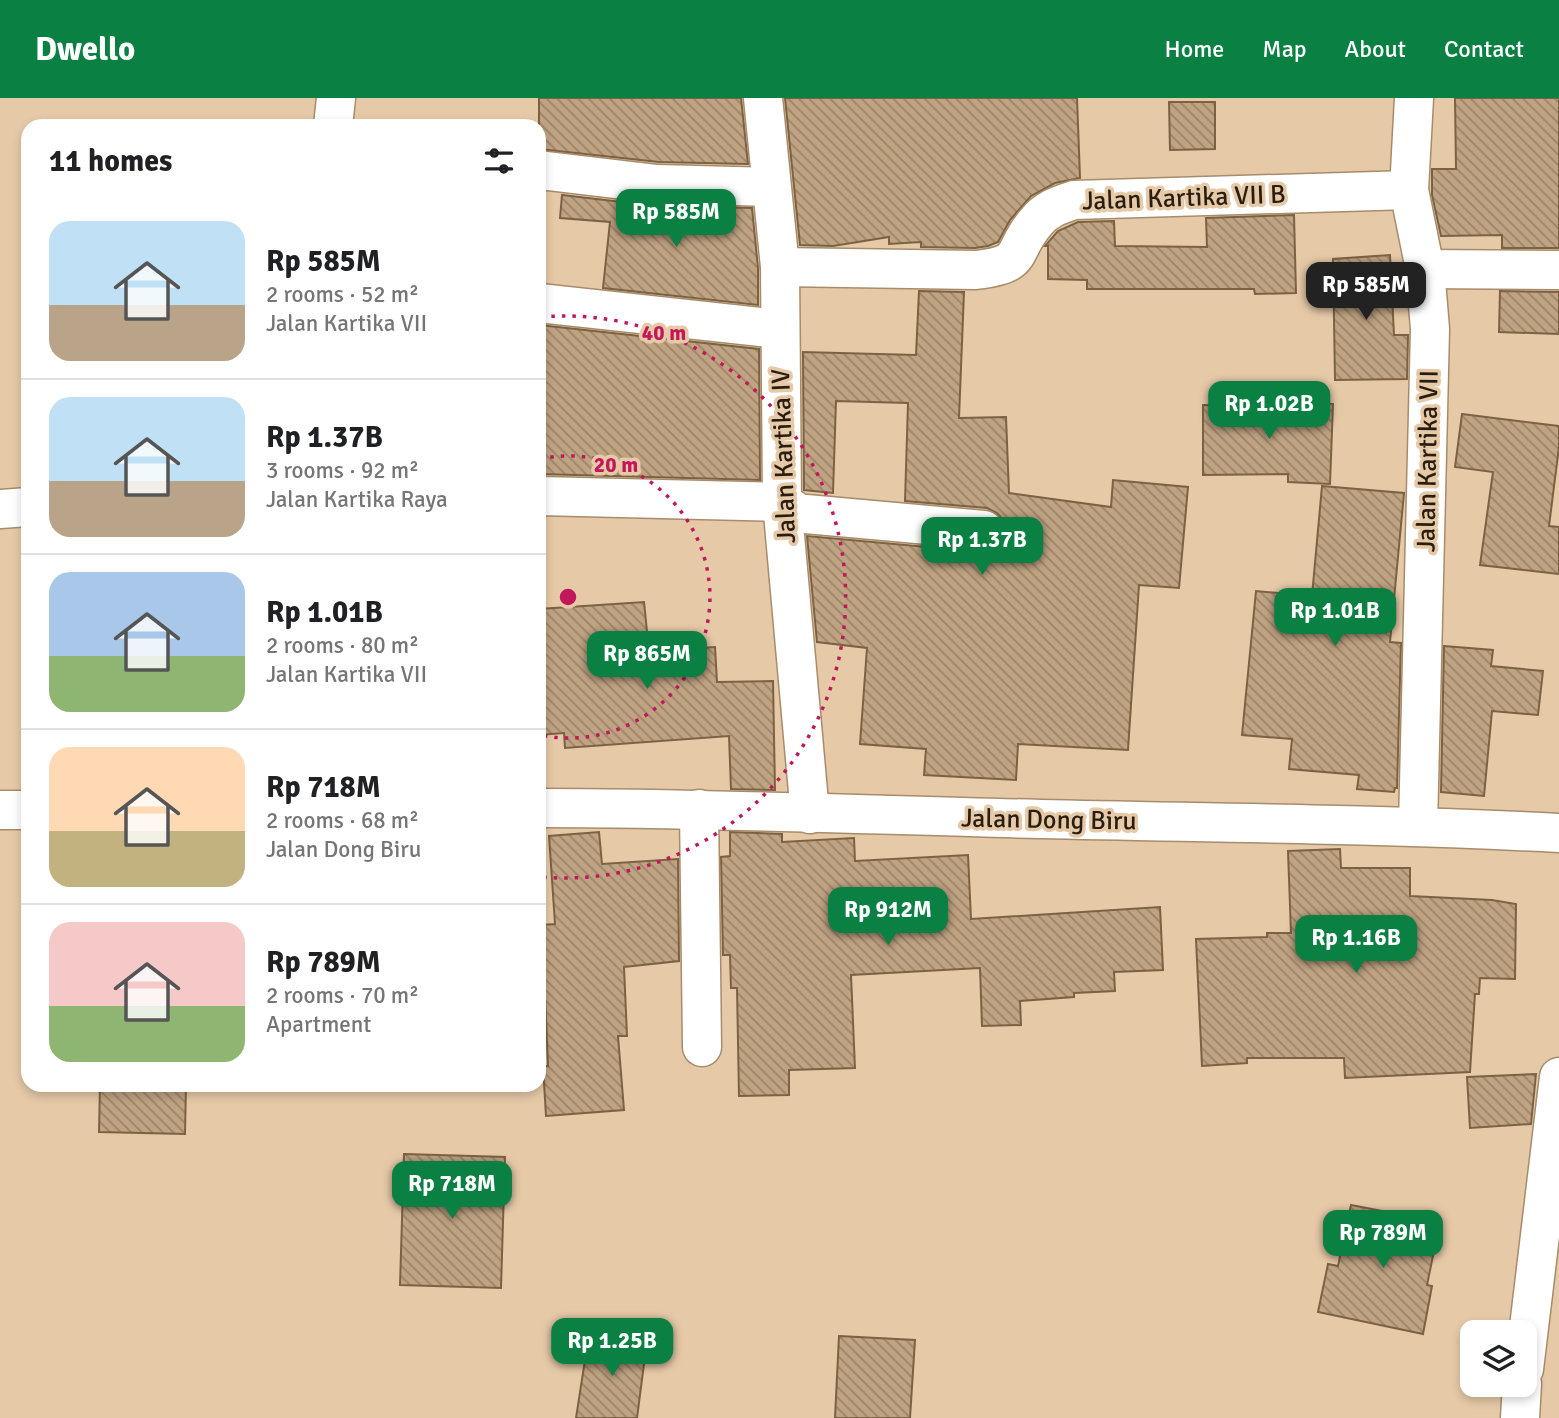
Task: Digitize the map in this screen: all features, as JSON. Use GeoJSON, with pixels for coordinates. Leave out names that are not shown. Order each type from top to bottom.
{"type":"FeatureCollection","features":[{"type":"Feature","properties":{"kind":"street"},"geometry":{"type":"LineString","coordinates":[[334,119],[336,98]]}},
{"type":"Feature","properties":{"kind":"street","name":"Jalan Kartika IV"},"geometry":{"type":"LineString","coordinates":[[763,98],[780,267],[782,502],[810,814]]}},
{"type":"Feature","properties":{"kind":"street","name":"Jalan Kartika VII"},"geometry":{"type":"LineString","coordinates":[[1414,98],[1409,190],[1425,269],[1430,329],[1418,826]]}},
{"type":"Feature","properties":{"kind":"street"},"geometry":{"type":"LineString","coordinates":[[546,171],[657,184],[771,187]]}},
{"type":"Feature","properties":{"kind":"street","name":"Jalan Kartika VII B"},"geometry":{"type":"LineString","coordinates":[[780,267],[976,270],[1001,267],[1017,256],[1035,222],[1050,208],[1074,200],[1409,190]]}},
{"type":"Feature","properties":{"kind":"street"},"geometry":{"type":"LineString","coordinates":[[1425,269],[1559,270]]}},
{"type":"Feature","properties":{"kind":"street"},"geometry":{"type":"LineString","coordinates":[[546,304],[780,329]]}},
{"type":"Feature","properties":{"kind":"street"},"geometry":{"type":"LineString","coordinates":[[546,496],[782,502],[798,513],[984,530]]}},
{"type":"Feature","properties":{"kind":"street"},"geometry":{"type":"LineString","coordinates":[[0,509],[21,508]]}},
{"type":"Feature","properties":{"kind":"street","name":"Jalan Dong Biru"},"geometry":{"type":"LineString","coordinates":[[546,808],[699,809],[810,814],[1418,826],[1559,833]]}},
{"type":"Feature","properties":{"kind":"street"},"geometry":{"type":"LineString","coordinates":[[699,809],[702,1047]]}},
{"type":"Feature","properties":{"kind":"street"},"geometry":{"type":"LineString","coordinates":[[0,810],[21,810]]}},
{"type":"Feature","properties":{"kind":"street"},"geometry":{"type":"LineString","coordinates":[[1530,1320],[1559,1077]]}},
{"type":"Feature","properties":{"kind":"street"},"geometry":{"type":"LineString","coordinates":[[1520,1418],[1521,1397]]}},
{"type":"Feature","properties":{"kind":"building"},"geometry":{"type":"Polygon","coordinates":[[[539,98],[741,98],[748,164],[659,162],[546,150],[546,119],[539,119],[539,98]]]}},
{"type":"Feature","properties":{"kind":"building"},"geometry":{"type":"Polygon","coordinates":[[[785,98],[1077,98],[1080,178],[1055,183],[1031,196],[1010,220],[998,242],[988,246],[921,247],[921,242],[889,244],[889,237],[833,246],[800,245],[785,98]]]}},
{"type":"Feature","properties":{"kind":"building"},"geometry":{"type":"Polygon","coordinates":[[[1455,98],[1559,98],[1559,248],[1502,248],[1502,235],[1441,236],[1432,195],[1432,169],[1456,169],[1455,98]]]}},
{"type":"Feature","properties":{"kind":"building"},"geometry":{"type":"Polygon","coordinates":[[[1169,102],[1215,102],[1215,149],[1170,150],[1169,102]]]}},
{"type":"Feature","properties":{"kind":"building"},"geometry":{"type":"Polygon","coordinates":[[[562,195],[656,206],[752,208],[758,268],[758,305],[603,288],[610,222],[560,218],[562,195]]]}},
{"type":"Feature","properties":{"kind":"building"},"geometry":{"type":"Polygon","coordinates":[[[1294,215],[1296,293],[1255,294],[1254,289],[1087,289],[1087,280],[1048,279],[1048,246],[1045,246],[1058,231],[1078,222],[1114,221],[1115,246],[1207,247],[1206,218],[1294,215]]]}},
{"type":"Feature","properties":{"kind":"building"},"geometry":{"type":"Polygon","coordinates":[[[1390,255],[1394,335],[1408,335],[1407,379],[1335,380],[1333,259],[1390,255]]]}},
{"type":"Feature","properties":{"kind":"building"},"geometry":{"type":"Polygon","coordinates":[[[919,291],[964,292],[959,418],[1006,417],[1009,493],[1111,507],[1113,480],[1188,487],[1179,588],[1139,585],[1128,750],[1018,744],[1016,780],[924,775],[926,749],[860,744],[867,648],[817,642],[807,536],[982,552],[994,549],[1006,533],[1003,520],[987,508],[905,501],[908,403],[836,401],[833,493],[804,490],[803,352],[916,355],[919,291]]]}},
{"type":"Feature","properties":{"kind":"building"},"geometry":{"type":"Polygon","coordinates":[[[1500,291],[1559,292],[1559,334],[1499,332],[1500,291]]]}},
{"type":"Feature","properties":{"kind":"building"},"geometry":{"type":"Polygon","coordinates":[[[546,326],[759,349],[760,480],[546,474],[546,326]]]}},
{"type":"Feature","properties":{"kind":"building"},"geometry":{"type":"Polygon","coordinates":[[[1291,403],[1333,404],[1330,484],[1288,482],[1288,474],[1203,475],[1203,405],[1291,406],[1291,403]]]}},
{"type":"Feature","properties":{"kind":"building"},"geometry":{"type":"Polygon","coordinates":[[[1462,414],[1559,426],[1549,526],[1559,527],[1559,574],[1480,565],[1493,472],[1455,467],[1462,414]]]}},
{"type":"Feature","properties":{"kind":"building"},"geometry":{"type":"Polygon","coordinates":[[[1322,486],[1404,493],[1390,642],[1401,643],[1397,788],[1394,792],[1357,789],[1359,775],[1289,769],[1292,739],[1242,735],[1256,591],[1312,596],[1322,486]]]}},
{"type":"Feature","properties":{"kind":"building"},"geometry":{"type":"Polygon","coordinates":[[[644,602],[649,651],[715,647],[717,682],[773,681],[775,790],[731,789],[729,736],[565,748],[564,733],[546,734],[546,609],[644,602]]]}},
{"type":"Feature","properties":{"kind":"building"},"geometry":{"type":"Polygon","coordinates":[[[1444,646],[1493,650],[1491,666],[1543,671],[1538,715],[1492,711],[1484,796],[1441,792],[1444,646]]]}},
{"type":"Feature","properties":{"kind":"building"},"geometry":{"type":"Polygon","coordinates":[[[599,832],[602,864],[678,859],[679,961],[624,967],[627,1036],[618,1036],[624,1110],[546,1116],[546,925],[555,924],[549,836],[599,832]]]}},
{"type":"Feature","properties":{"kind":"building"},"geometry":{"type":"Polygon","coordinates":[[[730,832],[782,834],[782,842],[854,838],[855,861],[968,855],[971,919],[1160,907],[1163,970],[1114,972],[1115,991],[1074,993],[1074,997],[1020,1001],[1021,1025],[982,1026],[980,968],[851,975],[855,1068],[789,1070],[789,1095],[739,1096],[737,988],[731,988],[730,955],[723,955],[721,857],[730,856],[730,832]]]}},
{"type":"Feature","properties":{"kind":"building"},"geometry":{"type":"Polygon","coordinates":[[[1340,849],[1341,868],[1410,868],[1410,896],[1492,900],[1516,904],[1515,979],[1480,978],[1479,994],[1475,994],[1470,1072],[1345,1078],[1344,1058],[1247,1058],[1247,1063],[1202,1066],[1196,939],[1267,937],[1267,933],[1291,933],[1288,851],[1340,849]]]}},
{"type":"Feature","properties":{"kind":"building"},"geometry":{"type":"Polygon","coordinates":[[[1536,1074],[1531,1124],[1470,1128],[1467,1077],[1536,1074]]]}},
{"type":"Feature","properties":{"kind":"building"},"geometry":{"type":"Polygon","coordinates":[[[100,1092],[186,1092],[185,1134],[99,1132],[100,1092]]]}},
{"type":"Feature","properties":{"kind":"building"},"geometry":{"type":"Polygon","coordinates":[[[404,1154],[505,1157],[501,1288],[400,1285],[404,1154]]]}},
{"type":"Feature","properties":{"kind":"building"},"geometry":{"type":"Polygon","coordinates":[[[1351,1205],[1440,1222],[1427,1285],[1432,1286],[1423,1334],[1318,1312],[1328,1264],[1338,1266],[1351,1205]]]}},
{"type":"Feature","properties":{"kind":"building"},"geometry":{"type":"Polygon","coordinates":[[[589,1334],[647,1341],[637,1418],[576,1418],[589,1334]]]}},
{"type":"Feature","properties":{"kind":"building"},"geometry":{"type":"Polygon","coordinates":[[[839,1336],[915,1340],[910,1418],[835,1418],[839,1336]]]}}]}
